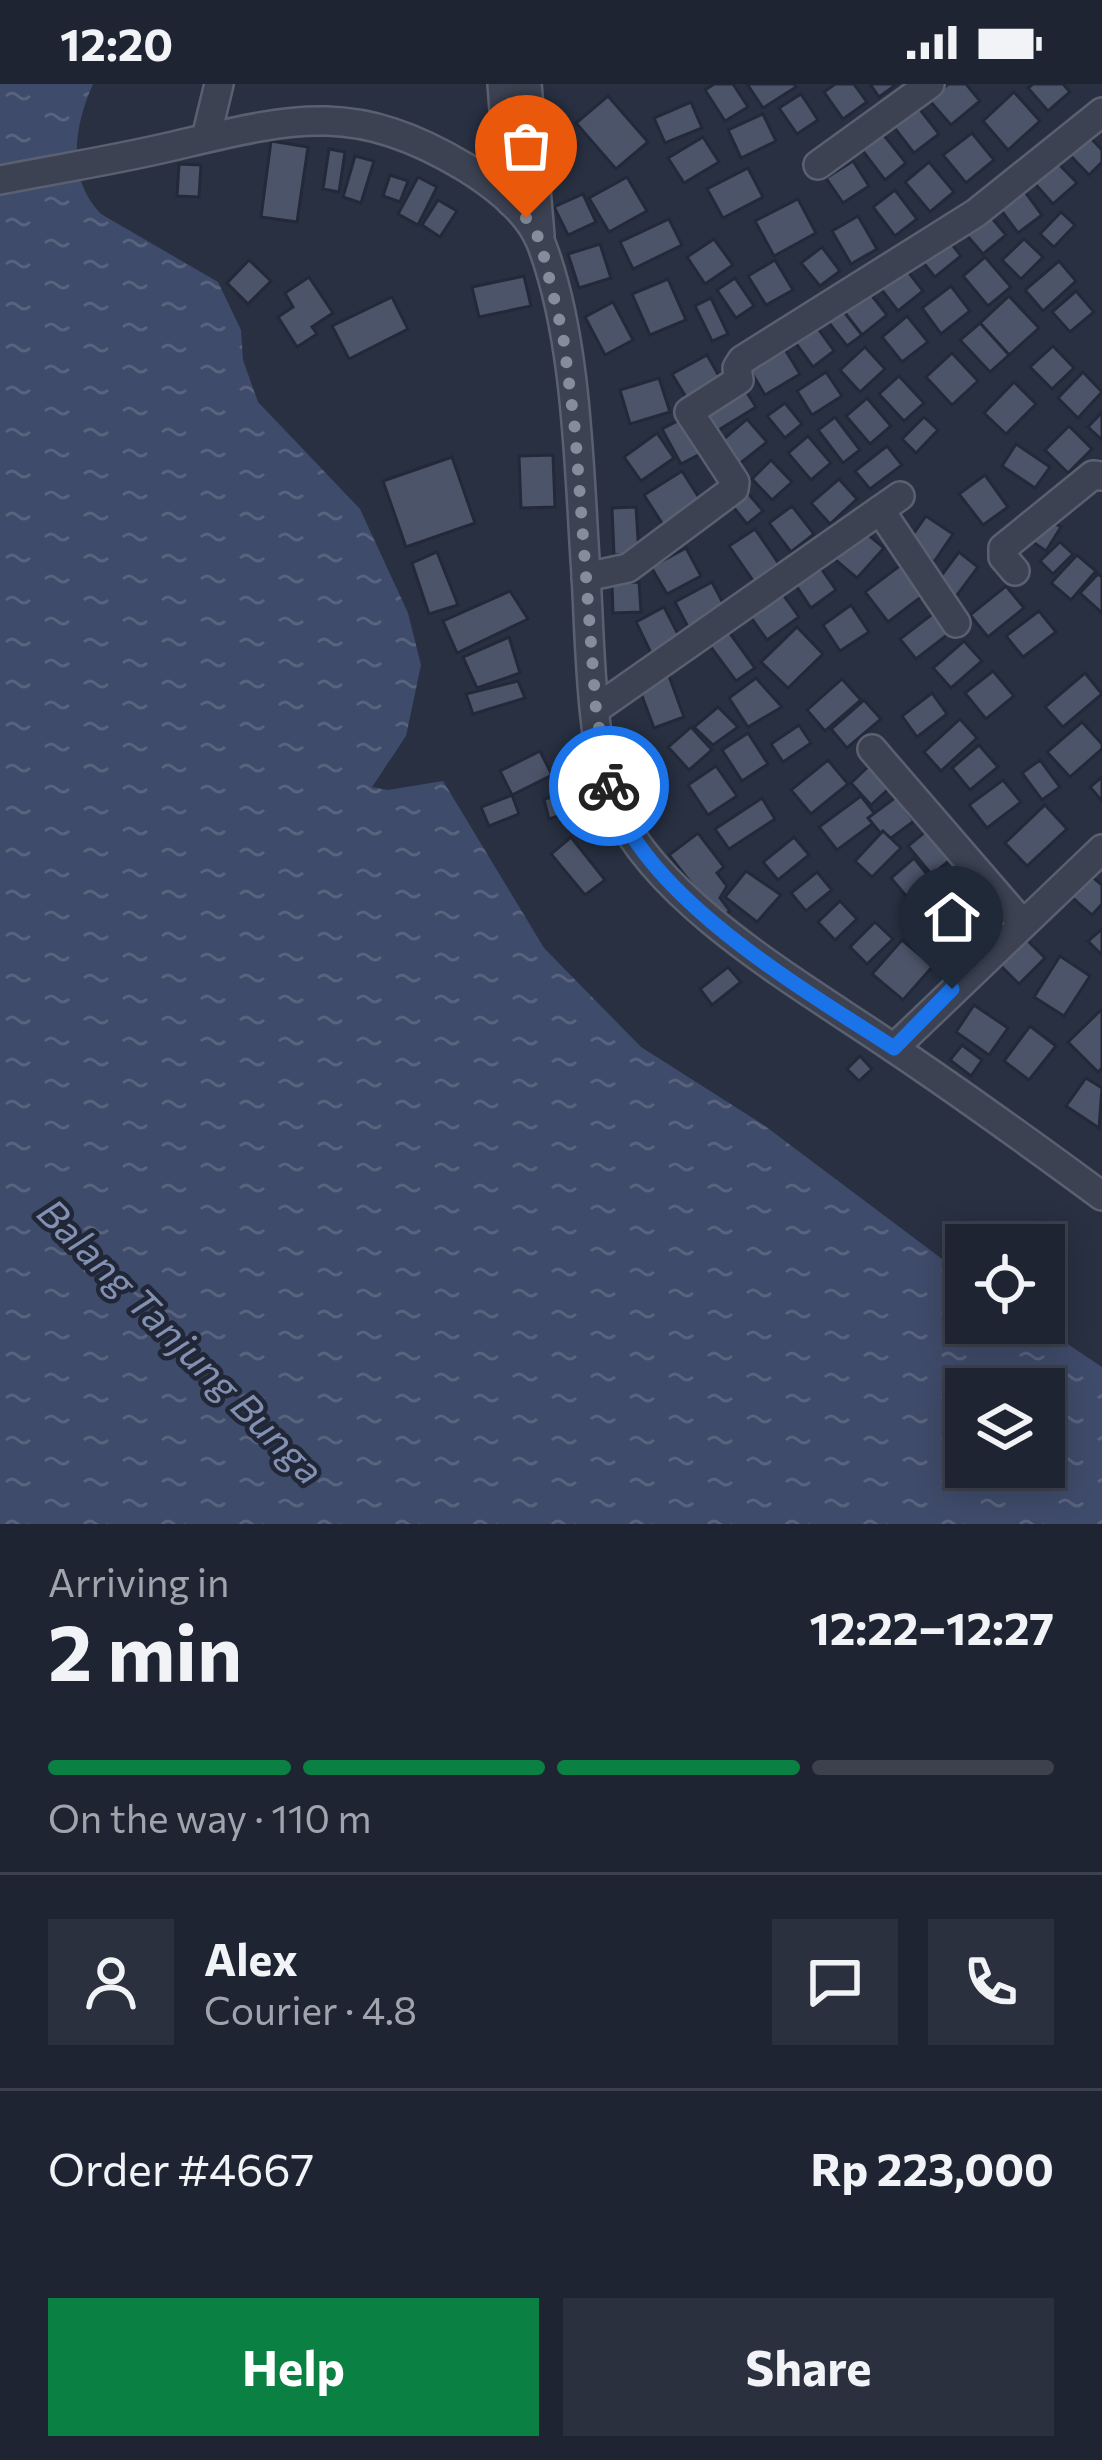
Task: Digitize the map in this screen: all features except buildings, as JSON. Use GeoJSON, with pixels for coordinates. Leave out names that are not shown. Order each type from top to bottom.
{"type":"FeatureCollection","features":[{"type":"Feature","properties":{"kind":"street"},"geometry":{"type":"LineString","coordinates":[[206,137],[219,84]]}},
{"type":"Feature","properties":{"kind":"street"},"geometry":{"type":"LineString","coordinates":[[502,84],[511,202]]}},
{"type":"Feature","properties":{"kind":"street"},"geometry":{"type":"LineString","coordinates":[[527,84],[540,240],[563,335],[575,430],[596,710],[615,808],[640,847],[740,944],[1102,1196]]}},
{"type":"Feature","properties":{"kind":"street"},"geometry":{"type":"LineString","coordinates":[[818,165],[930,84]]}},
{"type":"Feature","properties":{"kind":"street"},"geometry":{"type":"LineString","coordinates":[[586,577],[628,568],[734,489],[735,482],[689,412],[739,380],[739,362],[976,213],[1102,112]]}},
{"type":"Feature","properties":{"kind":"street"},"geometry":{"type":"LineString","coordinates":[[0,180],[282,121],[336,120],[390,131],[431,147],[511,202],[540,240]]}},
{"type":"Feature","properties":{"kind":"street"},"geometry":{"type":"LineString","coordinates":[[1015,571],[1003,557],[1004,548],[1093,475],[1102,476]]}},
{"type":"Feature","properties":{"kind":"street"},"geometry":{"type":"LineString","coordinates":[[596,710],[890,503],[956,623]]}},
{"type":"Feature","properties":{"kind":"street"},"geometry":{"type":"LineString","coordinates":[[872,749],[1022,923]]}},
{"type":"Feature","properties":{"kind":"street"},"geometry":{"type":"LineString","coordinates":[[894,1048],[1102,849]]}},
{"type":"Feature","properties":{"kind":"water","name":"Balang Tanjung Bunga"},"geometry":{"type":"Polygon","coordinates":[[[0,84],[93,84],[81,117],[77,151],[82,184],[90,200],[101,214],[218,282],[241,330],[243,360],[258,402],[360,509],[408,613],[421,665],[406,736],[372,787],[388,790],[443,781],[544,948],[641,1047],[765,1126],[945,1261],[945,1344],[1065,1342],[1102,1367],[1102,1524],[0,1524],[0,84]]]}},
{"type":"Feature","properties":{"kind":"way so far"},"geometry":{"type":"LineString","coordinates":[[526,218],[540,240],[563,335],[575,430],[596,710],[609,786]]}},
{"type":"Feature","properties":{"kind":"route"},"geometry":{"type":"LineString","coordinates":[[609,786],[615,808],[640,847],[710,919],[793,982],[894,1048],[952,989]]}}]}
